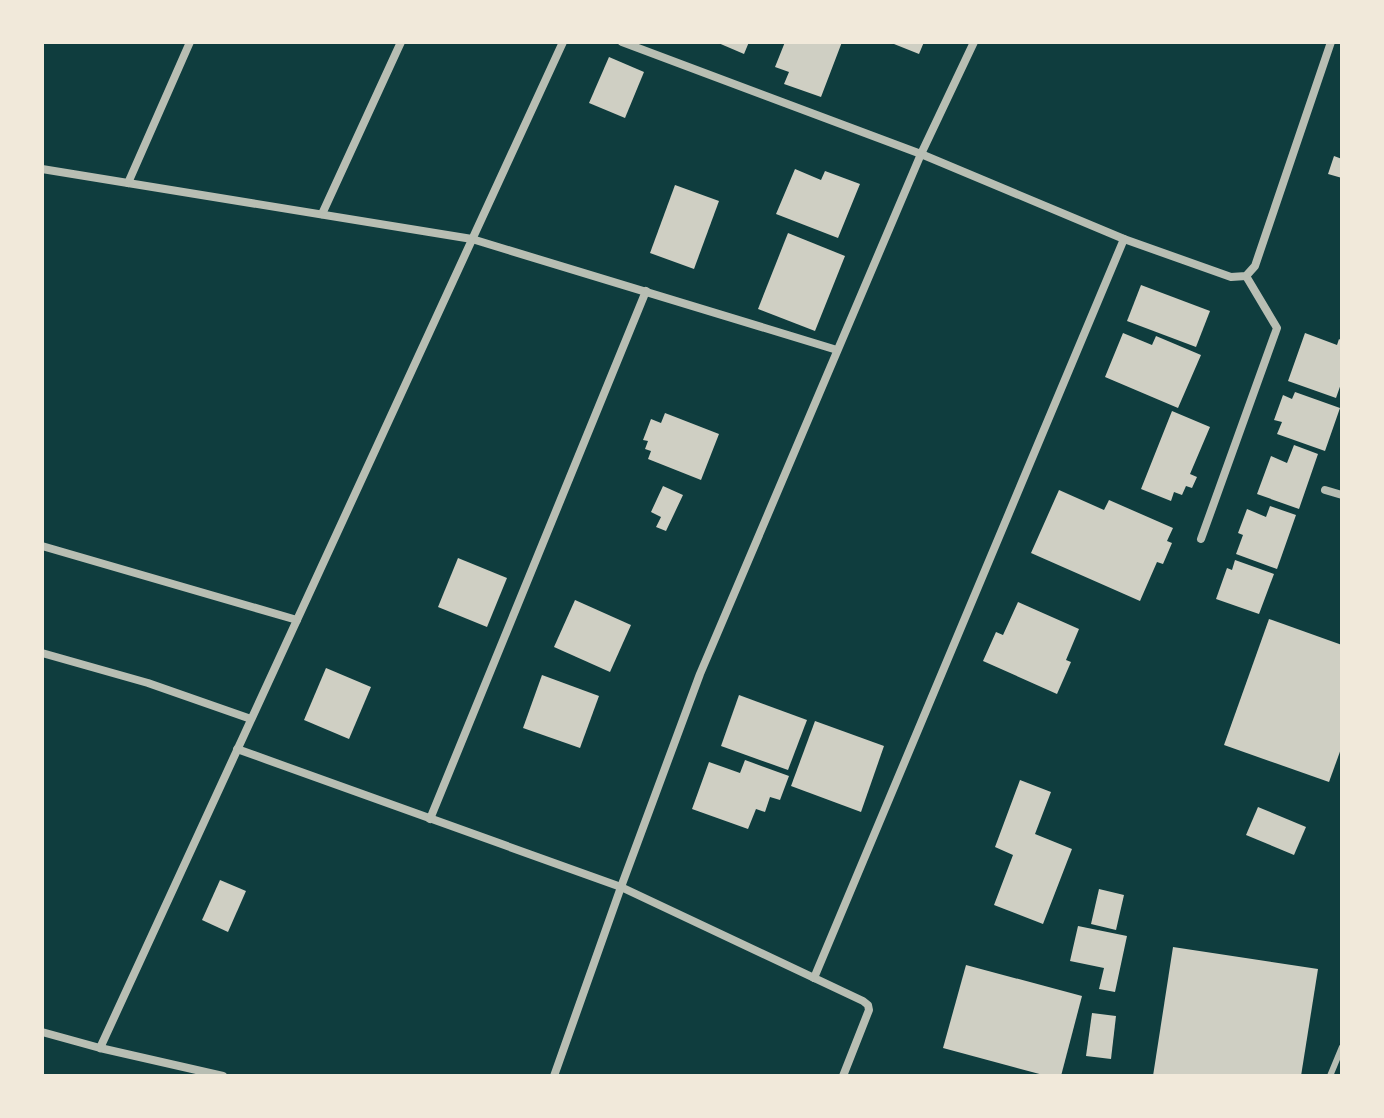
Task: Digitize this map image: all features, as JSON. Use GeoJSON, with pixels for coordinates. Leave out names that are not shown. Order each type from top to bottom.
{"type":"FeatureCollection","features":[{"type":"Feature","properties":{"kind":"street"},"geometry":{"type":"LineString","coordinates":[[128,183],[190,42]]}},
{"type":"Feature","properties":{"kind":"street"},"geometry":{"type":"LineString","coordinates":[[322,214],[401,42]]}},
{"type":"Feature","properties":{"kind":"street"},"geometry":{"type":"LineString","coordinates":[[100,1048],[563,42]]}},
{"type":"Feature","properties":{"kind":"street"},"geometry":{"type":"LineString","coordinates":[[622,42],[921,154],[1124,239],[1231,277],[1246,276],[1255,266],[1331,42]]}},
{"type":"Feature","properties":{"kind":"street"},"geometry":{"type":"LineString","coordinates":[[554,1076],[700,674],[921,154],[974,42]]}},
{"type":"Feature","properties":{"kind":"street"},"geometry":{"type":"LineString","coordinates":[[42,169],[472,239],[837,350]]}},
{"type":"Feature","properties":{"kind":"street"},"geometry":{"type":"LineString","coordinates":[[814,978],[1124,239]]}},
{"type":"Feature","properties":{"kind":"street"},"geometry":{"type":"LineString","coordinates":[[1201,539],[1277,328],[1246,276]]}},
{"type":"Feature","properties":{"kind":"street"},"geometry":{"type":"LineString","coordinates":[[430,819],[646,291]]}},
{"type":"Feature","properties":{"kind":"street"},"geometry":{"type":"LineString","coordinates":[[1325,490],[1342,495]]}},
{"type":"Feature","properties":{"kind":"street"},"geometry":{"type":"LineString","coordinates":[[42,546],[297,620]]}},
{"type":"Feature","properties":{"kind":"street"},"geometry":{"type":"LineString","coordinates":[[42,653],[148,683],[251,719]]}},
{"type":"Feature","properties":{"kind":"street"},"geometry":{"type":"LineString","coordinates":[[237,749],[621,887],[868,1005],[869,1010],[843,1076]]}},
{"type":"Feature","properties":{"kind":"street"},"geometry":{"type":"LineString","coordinates":[[42,1032],[223,1076]]}},
{"type":"Feature","properties":{"kind":"lane"},"geometry":{"type":"LineString","coordinates":[[1330,1076],[1342,1047]]}},
{"type":"Feature","properties":{"kind":"building"},"geometry":{"type":"Polygon","coordinates":[[[716,42],[749,42],[744,54],[716,42]]]}},
{"type":"Feature","properties":{"kind":"building"},"geometry":{"type":"Polygon","coordinates":[[[785,42],[842,42],[821,97],[784,84],[789,72],[775,67],[785,42]]]}},
{"type":"Feature","properties":{"kind":"building"},"geometry":{"type":"Polygon","coordinates":[[[889,42],[924,42],[919,54],[889,42]]]}},
{"type":"Feature","properties":{"kind":"building"},"geometry":{"type":"Polygon","coordinates":[[[609,57],[644,72],[625,118],[589,103],[609,57]]]}},
{"type":"Feature","properties":{"kind":"building"},"geometry":{"type":"Polygon","coordinates":[[[1334,156],[1342,159],[1342,178],[1328,174],[1334,156]]]}},
{"type":"Feature","properties":{"kind":"building"},"geometry":{"type":"Polygon","coordinates":[[[795,169],[821,180],[825,171],[860,184],[838,238],[776,214],[795,169]]]}},
{"type":"Feature","properties":{"kind":"building"},"geometry":{"type":"Polygon","coordinates":[[[675,185],[719,201],[694,269],[650,253],[675,185]]]}},
{"type":"Feature","properties":{"kind":"building"},"geometry":{"type":"Polygon","coordinates":[[[788,233],[845,256],[815,331],[758,309],[788,233]]]}},
{"type":"Feature","properties":{"kind":"building"},"geometry":{"type":"Polygon","coordinates":[[[1141,285],[1210,311],[1196,347],[1127,321],[1141,285]]]}},
{"type":"Feature","properties":{"kind":"building"},"geometry":{"type":"Polygon","coordinates":[[[1123,333],[1152,345],[1156,336],[1201,355],[1178,408],[1105,377],[1123,333]]]}},
{"type":"Feature","properties":{"kind":"building"},"geometry":{"type":"Polygon","coordinates":[[[1305,333],[1337,345],[1339,339],[1342,341],[1342,381],[1336,398],[1288,381],[1305,333]]]}},
{"type":"Feature","properties":{"kind":"building"},"geometry":{"type":"Polygon","coordinates":[[[1295,392],[1340,408],[1325,451],[1277,434],[1282,422],[1274,420],[1283,395],[1292,399],[1295,392]]]}},
{"type":"Feature","properties":{"kind":"building"},"geometry":{"type":"Polygon","coordinates":[[[1172,411],[1210,427],[1190,474],[1197,477],[1192,488],[1186,486],[1182,495],[1174,492],[1171,501],[1141,489],[1172,411]]]}},
{"type":"Feature","properties":{"kind":"building"},"geometry":{"type":"Polygon","coordinates":[[[665,413],[719,434],[701,480],[648,459],[651,451],[645,449],[648,441],[643,440],[651,419],[661,423],[665,413]]]}},
{"type":"Feature","properties":{"kind":"building"},"geometry":{"type":"Polygon","coordinates":[[[1294,445],[1318,454],[1299,509],[1257,494],[1271,456],[1287,463],[1294,445]]]}},
{"type":"Feature","properties":{"kind":"building"},"geometry":{"type":"Polygon","coordinates":[[[663,486],[683,495],[666,531],[656,527],[661,517],[651,512],[663,486]]]}},
{"type":"Feature","properties":{"kind":"building"},"geometry":{"type":"Polygon","coordinates":[[[1059,490],[1104,510],[1109,500],[1173,528],[1167,541],[1172,543],[1163,564],[1157,562],[1140,601],[1031,553],[1059,490]]]}},
{"type":"Feature","properties":{"kind":"building"},"geometry":{"type":"Polygon","coordinates":[[[1270,506],[1296,515],[1277,569],[1236,554],[1243,535],[1238,533],[1247,509],[1266,517],[1270,506]]]}},
{"type":"Feature","properties":{"kind":"building"},"geometry":{"type":"Polygon","coordinates":[[[458,558],[507,578],[487,627],[438,607],[458,558]]]}},
{"type":"Feature","properties":{"kind":"building"},"geometry":{"type":"Polygon","coordinates":[[[1235,560],[1274,574],[1259,614],[1216,599],[1227,568],[1232,570],[1235,560]]]}},
{"type":"Feature","properties":{"kind":"building"},"geometry":{"type":"Polygon","coordinates":[[[575,600],[631,625],[610,672],[554,647],[575,600]]]}},
{"type":"Feature","properties":{"kind":"building"},"geometry":{"type":"Polygon","coordinates":[[[1018,602],[1079,629],[1066,660],[1071,662],[1057,694],[983,661],[996,632],[1003,635],[1018,602]]]}},
{"type":"Feature","properties":{"kind":"building"},"geometry":{"type":"Polygon","coordinates":[[[1269,619],[1342,645],[1342,746],[1329,782],[1224,745],[1269,619]]]}},
{"type":"Feature","properties":{"kind":"building"},"geometry":{"type":"Polygon","coordinates":[[[326,668],[371,687],[349,739],[304,720],[326,668]]]}},
{"type":"Feature","properties":{"kind":"building"},"geometry":{"type":"Polygon","coordinates":[[[542,675],[599,696],[580,748],[523,728],[542,675]]]}},
{"type":"Feature","properties":{"kind":"building"},"geometry":{"type":"Polygon","coordinates":[[[739,695],[807,720],[788,770],[721,746],[739,695]]]}},
{"type":"Feature","properties":{"kind":"building"},"geometry":{"type":"Polygon","coordinates":[[[815,721],[884,746],[861,812],[791,786],[815,721]]]}},
{"type":"Feature","properties":{"kind":"building"},"geometry":{"type":"Polygon","coordinates":[[[745,760],[789,776],[780,800],[770,797],[765,812],[756,809],[748,829],[692,809],[709,762],[740,773],[745,760]]]}},
{"type":"Feature","properties":{"kind":"building"},"geometry":{"type":"Polygon","coordinates":[[[1020,780],[1051,792],[1035,834],[1072,849],[1043,924],[994,905],[1013,855],[995,847],[1020,780]]]}},
{"type":"Feature","properties":{"kind":"building"},"geometry":{"type":"Polygon","coordinates":[[[1258,807],[1306,827],[1294,855],[1246,835],[1258,807]]]}},
{"type":"Feature","properties":{"kind":"building"},"geometry":{"type":"Polygon","coordinates":[[[220,880],[246,891],[228,932],[202,920],[220,880]]]}},
{"type":"Feature","properties":{"kind":"building"},"geometry":{"type":"Polygon","coordinates":[[[1099,889],[1124,895],[1116,930],[1091,924],[1099,889]]]}},
{"type":"Feature","properties":{"kind":"building"},"geometry":{"type":"Polygon","coordinates":[[[1078,926],[1127,936],[1115,992],[1099,989],[1104,968],[1070,961],[1078,926]]]}},
{"type":"Feature","properties":{"kind":"building"},"geometry":{"type":"Polygon","coordinates":[[[1173,947],[1318,969],[1301,1076],[1153,1076],[1173,947]]]}},
{"type":"Feature","properties":{"kind":"building"},"geometry":{"type":"Polygon","coordinates":[[[966,965],[1082,996],[1061,1076],[1047,1076],[943,1048],[966,965]]]}},
{"type":"Feature","properties":{"kind":"building"},"geometry":{"type":"Polygon","coordinates":[[[1092,1013],[1116,1016],[1111,1059],[1086,1056],[1092,1013]]]}}]}
